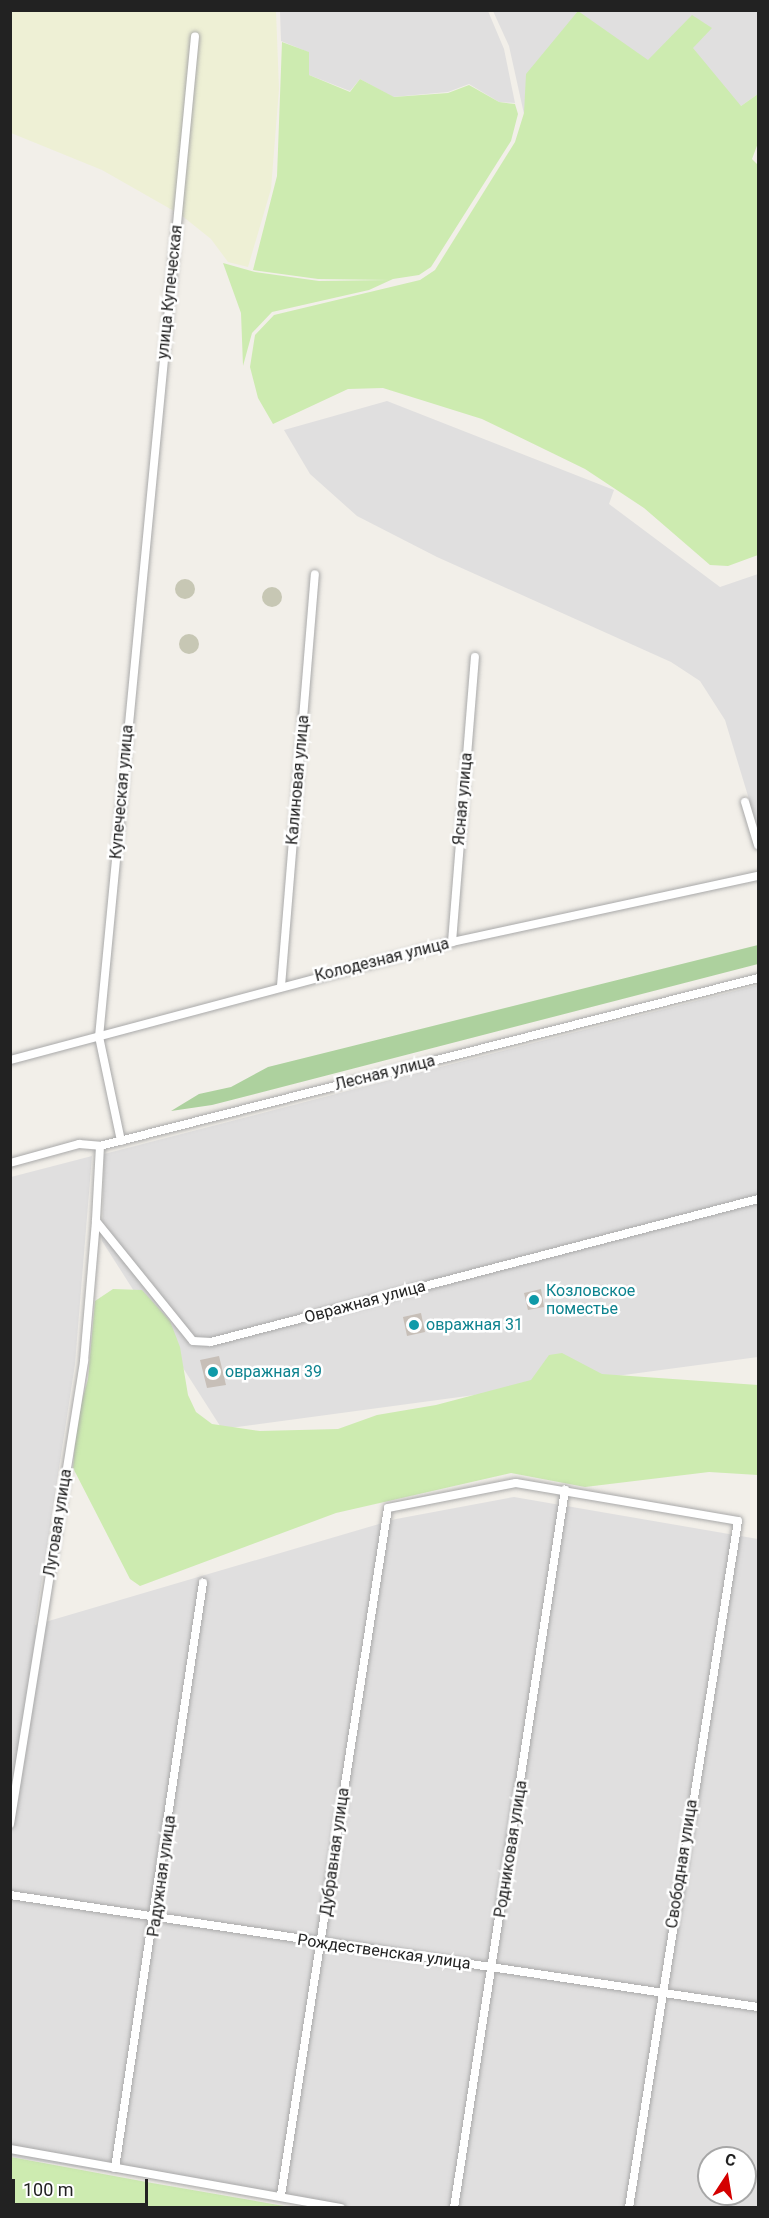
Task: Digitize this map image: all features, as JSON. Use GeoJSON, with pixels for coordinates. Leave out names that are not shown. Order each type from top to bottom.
{"type":"FeatureCollection","features":[{"type":"Feature","properties":{"kind":"street","name":"улица Купеческая"},"geometry":{"type":"LineString","coordinates":[[146,548],[195,37]]}},
{"type":"Feature","properties":{"kind":"street","name":"Купеческая улица"},"geometry":{"type":"LineString","coordinates":[[121,1141],[99,1036],[146,548]]}},
{"type":"Feature","properties":{"kind":"street","name":"Калиновая улица"},"geometry":{"type":"LineString","coordinates":[[281,986],[315,574]]}},
{"type":"Feature","properties":{"kind":"street","name":"Ясная улица"},"geometry":{"type":"LineString","coordinates":[[452,942],[475,657]]}},
{"type":"Feature","properties":{"kind":"street"},"geometry":{"type":"LineString","coordinates":[[745,802],[759,845]]}},
{"type":"Feature","properties":{"kind":"street","name":"Колодезная улица"},"geometry":{"type":"LineString","coordinates":[[10,1060],[452,942],[759,876]]}},
{"type":"Feature","properties":{"kind":"street","name":"Лесная улица"},"geometry":{"type":"LineString","coordinates":[[10,1163],[79,1144],[100,1146],[121,1141],[759,978]]}},
{"type":"Feature","properties":{"kind":"street"},"geometry":{"type":"LineString","coordinates":[[96,1221],[100,1146]]}},
{"type":"Feature","properties":{"kind":"street","name":"Овражная улица"},"geometry":{"type":"LineString","coordinates":[[96,1221],[180,1330],[193,1341],[211,1342],[759,1199]]}},
{"type":"Feature","properties":{"kind":"street","name":"Луговая улица"},"geometry":{"type":"LineString","coordinates":[[10,1824],[84,1361],[96,1221]]}},
{"type":"Feature","properties":{"kind":"street","name":"Дубравная улица"},"geometry":{"type":"LineString","coordinates":[[280,2195],[323,1943],[388,1508],[516,1483],[566,1490]]}},
{"type":"Feature","properties":{"kind":"street","name":"Свободная улица"},"geometry":{"type":"LineString","coordinates":[[566,1490],[738,1521],[661,1993],[629,2208]]}},
{"type":"Feature","properties":{"kind":"street","name":"Родниковая улица"},"geometry":{"type":"LineString","coordinates":[[454,2208],[566,1490]]}},
{"type":"Feature","properties":{"kind":"street","name":"Радужная улица"},"geometry":{"type":"LineString","coordinates":[[115,2168],[156,1919],[203,1583]]}},
{"type":"Feature","properties":{"kind":"street","name":"Рождественская улица"},"geometry":{"type":"LineString","coordinates":[[10,1895],[156,1919],[759,2007]]}},
{"type":"Feature","properties":{"kind":"street"},"geometry":{"type":"LineString","coordinates":[[10,2149],[280,2195],[341,2208]]}},
{"type":"Feature","properties":{"kind":"shaded area"},"geometry":{"type":"Polygon","coordinates":[[[10,11],[276,11],[279,89],[271,189],[248,267],[228,262],[211,239],[181,215],[102,170],[11,133],[10,11]]]}},
{"type":"Feature","properties":{"kind":"shaded area"},"geometry":{"type":"Polygon","coordinates":[[[280,11],[488,11],[504,49],[515,103],[499,102],[469,84],[448,92],[393,97],[360,79],[350,91],[309,75],[308,52],[281,41],[280,11]]]}},
{"type":"Feature","properties":{"kind":"shaded area"},"geometry":{"type":"Polygon","coordinates":[[[493,11],[758,11],[758,94],[622,190],[524,114],[509,46],[493,11]]]}},
{"type":"Feature","properties":{"kind":"shaded area"},"geometry":{"type":"Polygon","coordinates":[[[387,401],[614,490],[609,504],[720,587],[758,574],[758,829],[725,720],[700,681],[671,662],[437,557],[357,516],[310,474],[284,430],[387,401]]]}},
{"type":"Feature","properties":{"kind":"shaded area"},"geometry":{"type":"Polygon","coordinates":[[[181,579],[189,579],[195,585],[195,593],[189,599],[181,599],[175,593],[175,585],[181,579]]]}},
{"type":"Feature","properties":{"kind":"shaded area"},"geometry":{"type":"Polygon","coordinates":[[[268,587],[276,587],[282,593],[282,601],[276,607],[268,607],[262,601],[262,593],[268,587]]]}},
{"type":"Feature","properties":{"kind":"shaded area"},"geometry":{"type":"Polygon","coordinates":[[[185,634],[193,634],[199,640],[199,648],[193,654],[185,654],[179,648],[179,640],[185,634]]]}},
{"type":"Feature","properties":{"kind":"shaded area"},"geometry":{"type":"Polygon","coordinates":[[[758,985],[758,1357],[222,1429],[102,1241],[104,1154],[758,985]]]}},
{"type":"Feature","properties":{"kind":"shaded area"},"geometry":{"type":"Polygon","coordinates":[[[92,1156],[75,1364],[35,1625],[396,1519],[514,1497],[758,1539],[758,2207],[333,2207],[11,2157],[11,1177],[92,1156]]]}},
{"type":"Feature","properties":{"kind":"green space"},"geometry":{"type":"Polygon","coordinates":[[[578,11],[648,60],[692,15],[712,28],[693,48],[741,106],[758,94],[758,143],[752,159],[758,165],[758,555],[728,566],[710,565],[644,508],[585,469],[482,419],[383,388],[348,389],[273,424],[258,398],[250,367],[255,335],[274,315],[420,280],[435,270],[515,142],[524,113],[526,74],[578,11]]]}},
{"type":"Feature","properties":{"kind":"green space"},"geometry":{"type":"Polygon","coordinates":[[[282,42],[309,52],[309,75],[350,92],[360,79],[394,97],[448,93],[469,85],[499,102],[515,104],[518,114],[511,141],[431,267],[419,275],[393,279],[369,290],[272,312],[252,333],[243,366],[241,313],[223,263],[255,272],[319,281],[390,280],[318,279],[253,270],[277,176],[282,42]]]}},
{"type":"Feature","properties":{"kind":"green space"},"geometry":{"type":"Polygon","coordinates":[[[758,945],[758,964],[212,1105],[171,1111],[199,1094],[231,1087],[268,1067],[758,945]]]}},
{"type":"Feature","properties":{"kind":"green space"},"geometry":{"type":"Polygon","coordinates":[[[113,1289],[142,1290],[170,1321],[180,1347],[188,1395],[196,1412],[212,1424],[260,1431],[338,1429],[377,1415],[436,1405],[531,1380],[549,1355],[562,1353],[602,1374],[758,1385],[758,1475],[709,1472],[585,1487],[511,1473],[336,1513],[140,1586],[130,1579],[73,1468],[77,1419],[88,1379],[95,1301],[113,1289]]]}},
{"type":"Feature","properties":{"kind":"green space"},"geometry":{"type":"Polygon","coordinates":[[[11,2157],[152,2183],[290,2207],[11,2207],[11,2157]]]}},
{"type":"Feature","properties":{"kind":"building","name":"Козловское поместье"},"geometry":{"type":"Polygon","coordinates":[[[541,1289],[544,1307],[528,1310],[524,1293],[541,1289]]]}},
{"type":"Feature","properties":{"kind":"building","name":"овражная 31"},"geometry":{"type":"Polygon","coordinates":[[[421,1313],[425,1332],[407,1336],[403,1317],[421,1313]]]}},
{"type":"Feature","properties":{"kind":"building","name":"овражная 39"},"geometry":{"type":"Polygon","coordinates":[[[219,1356],[226,1385],[207,1388],[200,1360],[219,1356]]]}},
{"type":"Feature","properties":{"kind":"place","name":"Козловское поместье"},"geometry":{"type":"Point","coordinates":[534,1300]}},
{"type":"Feature","properties":{"kind":"place","name":"овражная 31"},"geometry":{"type":"Point","coordinates":[414,1325]}},
{"type":"Feature","properties":{"kind":"place","name":"овражная 39"},"geometry":{"type":"Point","coordinates":[213,1372]}}]}
